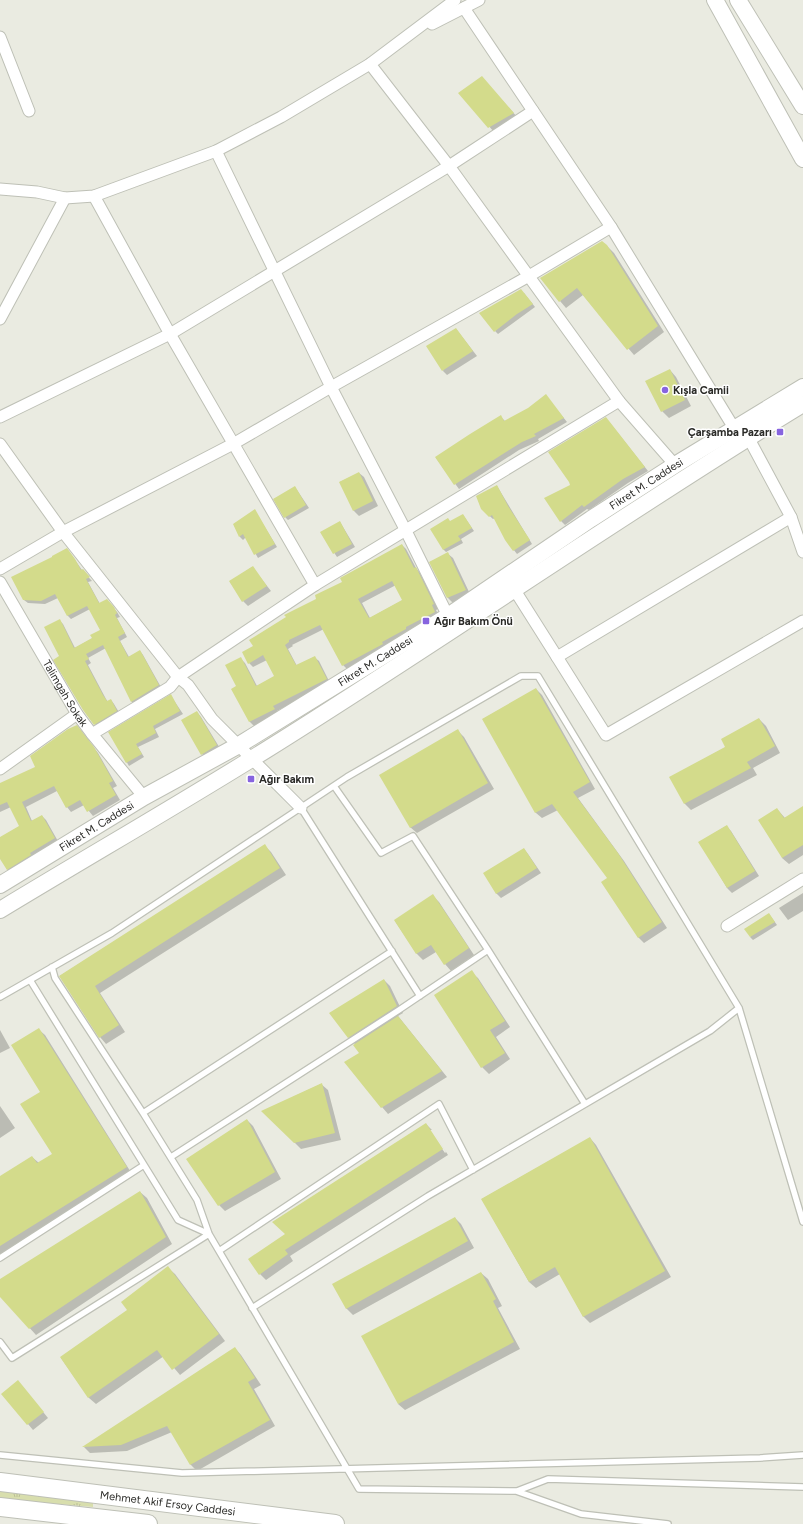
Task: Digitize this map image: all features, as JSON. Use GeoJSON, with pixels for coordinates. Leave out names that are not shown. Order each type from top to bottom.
{"type":"FeatureCollection","features":[{"type":"Feature","properties":{"kind":"main road"},"geometry":{"type":"LineString","coordinates":[[715,0],[803,159]]}},
{"type":"Feature","properties":{"kind":"main road"},"geometry":{"type":"LineString","coordinates":[[738,0],[802,104]]}},
{"type":"Feature","properties":{"kind":"main road","name":"Fikret M. Caddesi"},"geometry":{"type":"LineString","coordinates":[[0,885],[144,797],[240,745],[448,616],[591,519],[675,465],[803,387]]}},
{"type":"Feature","properties":{"kind":"main road"},"geometry":{"type":"LineString","coordinates":[[0,910],[252,758],[748,437],[803,404]]}},
{"type":"Feature","properties":{"kind":"main road","name":"Mehmet Akif Ersoy Caddesi"},"geometry":{"type":"LineString","coordinates":[[0,1482],[335,1524]]}},
{"type":"Feature","properties":{"kind":"main road"},"geometry":{"type":"LineString","coordinates":[[0,1508],[148,1524]]}},
{"type":"Feature","properties":{"kind":"street"},"geometry":{"type":"LineString","coordinates":[[0,189],[37,192],[65,198],[94,196],[216,151],[280,117],[370,64],[455,0]]}},
{"type":"Feature","properties":{"kind":"street"},"geometry":{"type":"LineString","coordinates":[[410,34],[479,0]]}},
{"type":"Feature","properties":{"kind":"street"},"geometry":{"type":"LineString","coordinates":[[464,8],[610,227],[734,428]]}},
{"type":"Feature","properties":{"kind":"street"},"geometry":{"type":"LineString","coordinates":[[0,37],[29,111]]}},
{"type":"Feature","properties":{"kind":"street"},"geometry":{"type":"LineString","coordinates":[[370,64],[449,166],[619,401],[675,465]]}},
{"type":"Feature","properties":{"kind":"street"},"geometry":{"type":"LineString","coordinates":[[0,417],[170,334],[449,166],[532,111]]}},
{"type":"Feature","properties":{"kind":"street"},"geometry":{"type":"LineString","coordinates":[[216,151],[331,387],[406,531],[448,616]]}},
{"type":"Feature","properties":{"kind":"street"},"geometry":{"type":"LineString","coordinates":[[94,196],[170,334],[315,585]]}},
{"type":"Feature","properties":{"kind":"street"},"geometry":{"type":"LineString","coordinates":[[0,319],[65,198]]}},
{"type":"Feature","properties":{"kind":"street"},"geometry":{"type":"LineString","coordinates":[[0,569],[63,532],[233,444],[529,276],[610,227]]}},
{"type":"Feature","properties":{"kind":"street"},"geometry":{"type":"LineString","coordinates":[[92,734],[170,687],[178,677],[315,585],[619,401]]}},
{"type":"Feature","properties":{"kind":"street"},"geometry":{"type":"LineString","coordinates":[[748,437],[791,517],[803,552]]}},
{"type":"Feature","properties":{"kind":"street"},"geometry":{"type":"LineString","coordinates":[[0,444],[63,532],[178,677],[188,685],[212,719],[240,745],[301,808]]}},
{"type":"Feature","properties":{"kind":"street"},"geometry":{"type":"LineString","coordinates":[[557,657],[791,517]]}},
{"type":"Feature","properties":{"kind":"street","name":"Talimgah Sokak"},"geometry":{"type":"LineString","coordinates":[[0,582],[77,714],[144,797]]}},
{"type":"Feature","properties":{"kind":"street"},"geometry":{"type":"LineString","coordinates":[[514,589],[606,734],[803,621]]}},
{"type":"Feature","properties":{"kind":"street"},"geometry":{"type":"LineString","coordinates":[[0,769],[77,714]]}},
{"type":"Feature","properties":{"kind":"street"},"geometry":{"type":"LineString","coordinates":[[727,926],[803,879]]}},
{"type":"Feature","properties":{"kind":"lane"},"geometry":{"type":"LineString","coordinates":[[0,997],[112,933],[334,786],[521,676],[538,676],[740,1008],[803,1222]]}},
{"type":"Feature","properties":{"kind":"lane"},"geometry":{"type":"LineString","coordinates":[[334,786],[381,852],[413,836],[488,950],[585,1104]]}},
{"type":"Feature","properties":{"kind":"lane"},"geometry":{"type":"LineString","coordinates":[[301,808],[420,996]]}},
{"type":"Feature","properties":{"kind":"lane"},"geometry":{"type":"LineString","coordinates":[[171,1157],[420,996],[488,950]]}},
{"type":"Feature","properties":{"kind":"lane"},"geometry":{"type":"LineString","coordinates":[[143,1113],[392,952]]}},
{"type":"Feature","properties":{"kind":"lane"},"geometry":{"type":"LineString","coordinates":[[52,967],[55,978],[198,1200],[209,1234],[359,1489],[516,1491],[581,1514],[668,1524]]}},
{"type":"Feature","properties":{"kind":"lane"},"geometry":{"type":"LineString","coordinates":[[30,980],[178,1220],[209,1234]]}},
{"type":"Feature","properties":{"kind":"lane"},"geometry":{"type":"LineString","coordinates":[[252,1308],[428,1196],[710,1031],[740,1008]]}},
{"type":"Feature","properties":{"kind":"lane"},"geometry":{"type":"LineString","coordinates":[[219,1251],[439,1104],[473,1170]]}},
{"type":"Feature","properties":{"kind":"lane"},"geometry":{"type":"LineString","coordinates":[[0,1258],[144,1165]]}},
{"type":"Feature","properties":{"kind":"lane"},"geometry":{"type":"LineString","coordinates":[[0,1342],[12,1358],[209,1234]]}},
{"type":"Feature","properties":{"kind":"lane"},"geometry":{"type":"LineString","coordinates":[[0,1455],[182,1473],[760,1458],[803,1455]]}},
{"type":"Feature","properties":{"kind":"lane"},"geometry":{"type":"LineString","coordinates":[[516,1491],[548,1479],[803,1487]]}},
{"type":"Feature","properties":{"kind":"green space"},"geometry":{"type":"Polygon","coordinates":[[[0,1489],[93,1501],[93,1507],[0,1499],[0,1489]]]}},
{"type":"Feature","properties":{"kind":"building"},"geometry":{"type":"Polygon","coordinates":[[[482,76],[514,113],[488,128],[458,93],[482,76]]]}},
{"type":"Feature","properties":{"kind":"building"},"geometry":{"type":"Polygon","coordinates":[[[602,241],[607,245],[658,326],[627,350],[577,288],[559,302],[540,278],[602,241]]]}},
{"type":"Feature","properties":{"kind":"building"},"geometry":{"type":"Polygon","coordinates":[[[521,289],[533,304],[517,314],[494,332],[479,313],[521,289]]]}},
{"type":"Feature","properties":{"kind":"building"},"geometry":{"type":"Polygon","coordinates":[[[456,328],[473,351],[442,371],[426,346],[456,328]]]}},
{"type":"Feature","properties":{"kind":"building","name":"Kışla Camii"},"geometry":{"type":"Polygon","coordinates":[[[670,369],[685,400],[661,412],[645,381],[670,369]]]}},
{"type":"Feature","properties":{"kind":"building"},"geometry":{"type":"Polygon","coordinates":[[[546,394],[564,418],[534,434],[536,436],[522,442],[454,485],[435,457],[501,415],[504,421],[528,408],[546,394]]]}},
{"type":"Feature","properties":{"kind":"building"},"geometry":{"type":"Polygon","coordinates":[[[606,417],[645,467],[623,479],[584,507],[582,505],[560,522],[544,498],[570,485],[548,452],[606,417]]]}},
{"type":"Feature","properties":{"kind":"building"},"geometry":{"type":"Polygon","coordinates":[[[359,472],[373,501],[353,511],[339,482],[359,472]]]}},
{"type":"Feature","properties":{"kind":"building"},"geometry":{"type":"Polygon","coordinates":[[[497,485],[508,506],[530,540],[513,551],[505,540],[492,515],[489,517],[481,509],[476,496],[497,485]]]}},
{"type":"Feature","properties":{"kind":"building"},"geometry":{"type":"Polygon","coordinates":[[[295,486],[306,505],[284,518],[273,499],[295,486]]]}},
{"type":"Feature","properties":{"kind":"building"},"geometry":{"type":"Polygon","coordinates":[[[255,509],[275,544],[254,555],[243,534],[239,537],[233,524],[255,509]]]}},
{"type":"Feature","properties":{"kind":"building"},"geometry":{"type":"Polygon","coordinates":[[[463,514],[472,528],[458,536],[461,540],[443,550],[430,529],[448,518],[450,521],[463,514]]]}},
{"type":"Feature","properties":{"kind":"building"},"geometry":{"type":"Polygon","coordinates":[[[340,521],[352,544],[333,554],[320,532],[340,521]]]}},
{"type":"Feature","properties":{"kind":"building"},"geometry":{"type":"Polygon","coordinates":[[[402,544],[414,568],[416,567],[434,604],[432,605],[435,612],[406,627],[406,629],[382,642],[383,644],[342,666],[320,625],[289,640],[289,642],[285,645],[296,665],[315,656],[327,679],[273,706],[275,709],[249,722],[231,689],[236,686],[225,665],[241,657],[256,686],[274,676],[263,655],[248,664],[242,652],[253,646],[249,640],[286,617],[284,615],[316,599],[315,595],[342,582],[340,578],[402,544]],[[392,581],[358,599],[369,618],[402,600],[392,581]]]}},
{"type":"Feature","properties":{"kind":"building"},"geometry":{"type":"Polygon","coordinates":[[[67,548],[81,570],[83,569],[90,577],[86,579],[99,603],[107,599],[114,607],[117,613],[115,615],[125,633],[118,637],[128,657],[140,650],[159,685],[131,702],[103,645],[86,654],[89,659],[85,661],[103,695],[107,701],[111,699],[117,711],[94,725],[83,710],[53,660],[59,656],[44,627],[60,619],[74,648],[92,638],[90,635],[100,630],[87,606],[67,616],[55,594],[41,601],[23,600],[11,577],[67,548]]]}},
{"type":"Feature","properties":{"kind":"building"},"geometry":{"type":"Polygon","coordinates":[[[448,552],[466,590],[447,598],[429,562],[448,552]]]}},
{"type":"Feature","properties":{"kind":"building"},"geometry":{"type":"Polygon","coordinates":[[[253,566],[267,586],[242,602],[229,581],[253,566]]]}},
{"type":"Feature","properties":{"kind":"building"},"geometry":{"type":"Polygon","coordinates":[[[536,688],[590,782],[573,792],[618,853],[662,922],[638,938],[601,882],[607,878],[552,804],[535,813],[482,719],[536,688]]]}},
{"type":"Feature","properties":{"kind":"building"},"geometry":{"type":"Polygon","coordinates":[[[171,694],[180,711],[153,726],[156,733],[136,744],[142,754],[126,763],[108,732],[171,694]]]}},
{"type":"Feature","properties":{"kind":"building"},"geometry":{"type":"Polygon","coordinates":[[[197,711],[217,745],[201,755],[181,720],[197,711]]]}},
{"type":"Feature","properties":{"kind":"building"},"geometry":{"type":"Polygon","coordinates":[[[759,718],[775,746],[747,762],[751,768],[684,804],[669,777],[725,747],[721,739],[759,718]]]}},
{"type":"Feature","properties":{"kind":"building"},"geometry":{"type":"Polygon","coordinates":[[[77,725],[94,747],[113,781],[109,783],[116,795],[87,812],[80,800],[66,808],[54,786],[22,802],[31,821],[42,815],[55,838],[30,853],[31,855],[7,870],[0,859],[0,837],[19,826],[7,802],[0,805],[0,783],[35,767],[30,756],[68,729],[77,725]]]}},
{"type":"Feature","properties":{"kind":"building"},"geometry":{"type":"Polygon","coordinates":[[[458,729],[488,783],[410,828],[379,775],[458,729]]]}},
{"type":"Feature","properties":{"kind":"building"},"geometry":{"type":"Polygon","coordinates":[[[803,806],[803,845],[782,858],[758,820],[777,808],[784,818],[803,806]]]}},
{"type":"Feature","properties":{"kind":"building"},"geometry":{"type":"Polygon","coordinates":[[[727,825],[755,871],[727,888],[698,842],[727,825]]]}},
{"type":"Feature","properties":{"kind":"building"},"geometry":{"type":"Polygon","coordinates":[[[265,844],[280,868],[95,986],[119,1025],[99,1038],[59,976],[265,844]]]}},
{"type":"Feature","properties":{"kind":"building"},"geometry":{"type":"Polygon","coordinates":[[[524,848],[537,868],[496,894],[483,873],[524,848]]]}},
{"type":"Feature","properties":{"kind":"building"},"geometry":{"type":"Polygon","coordinates":[[[433,894],[469,948],[444,965],[431,945],[416,954],[394,920],[433,894]]]}},
{"type":"Feature","properties":{"kind":"building"},"geometry":{"type":"Polygon","coordinates":[[[769,913],[775,922],[750,937],[744,929],[769,913]]]}},
{"type":"Feature","properties":{"kind":"building"},"geometry":{"type":"Polygon","coordinates":[[[472,970],[505,1021],[490,1030],[505,1053],[481,1068],[434,995],[472,970]]]}},
{"type":"Feature","properties":{"kind":"building"},"geometry":{"type":"Polygon","coordinates":[[[384,979],[397,1006],[348,1038],[329,1013],[384,979]]]}},
{"type":"Feature","properties":{"kind":"building"},"geometry":{"type":"Polygon","coordinates":[[[398,1016],[442,1071],[381,1108],[344,1062],[359,1053],[353,1045],[398,1016]]]}},
{"type":"Feature","properties":{"kind":"building"},"geometry":{"type":"Polygon","coordinates":[[[39,1028],[127,1167],[0,1246],[0,1176],[32,1156],[37,1163],[52,1154],[20,1104],[40,1092],[11,1045],[39,1028]]]}},
{"type":"Feature","properties":{"kind":"building"},"geometry":{"type":"Polygon","coordinates":[[[322,1083],[335,1133],[294,1143],[261,1111],[322,1083]]]}},
{"type":"Feature","properties":{"kind":"building"},"geometry":{"type":"Polygon","coordinates":[[[247,1119],[275,1172],[218,1206],[186,1159],[247,1119]]]}},
{"type":"Feature","properties":{"kind":"building"},"geometry":{"type":"Polygon","coordinates":[[[426,1123],[443,1149],[285,1250],[288,1254],[259,1275],[248,1259],[285,1234],[272,1222],[426,1123]]]}},
{"type":"Feature","properties":{"kind":"building"},"geometry":{"type":"Polygon","coordinates":[[[590,1137],[665,1271],[583,1317],[555,1267],[529,1282],[481,1199],[590,1137]]]}},
{"type":"Feature","properties":{"kind":"building"},"geometry":{"type":"Polygon","coordinates":[[[140,1191],[166,1237],[29,1329],[0,1297],[0,1279],[140,1191]]]}},
{"type":"Feature","properties":{"kind":"building"},"geometry":{"type":"Polygon","coordinates":[[[455,1217],[468,1241],[346,1309],[332,1284],[455,1217]]]}},
{"type":"Feature","properties":{"kind":"building"},"geometry":{"type":"Polygon","coordinates":[[[168,1266],[219,1334],[172,1370],[157,1350],[88,1398],[60,1357],[127,1310],[121,1302],[168,1266]]]}},
{"type":"Feature","properties":{"kind":"building"},"geometry":{"type":"Polygon","coordinates":[[[481,1272],[496,1299],[493,1301],[514,1342],[398,1404],[361,1336],[481,1272]]]}},
{"type":"Feature","properties":{"kind":"building"},"geometry":{"type":"Polygon","coordinates":[[[235,1347],[255,1378],[248,1382],[270,1420],[190,1465],[167,1426],[121,1445],[82,1447],[235,1347]]]}},
{"type":"Feature","properties":{"kind":"building"},"geometry":{"type":"Polygon","coordinates":[[[18,1380],[44,1412],[27,1425],[1,1394],[18,1380]]]}},
{"type":"Feature","properties":{"kind":"place","name":"Kışla Camii"},"geometry":{"type":"Point","coordinates":[665,390]}},
{"type":"Feature","properties":{"kind":"place","name":"Çarşamba Pazarı"},"geometry":{"type":"Point","coordinates":[780,432]}},
{"type":"Feature","properties":{"kind":"place","name":"Ağır Bakım Önü"},"geometry":{"type":"Point","coordinates":[426,621]}},
{"type":"Feature","properties":{"kind":"place","name":"Ağır Bakım"},"geometry":{"type":"Point","coordinates":[251,779]}}]}
